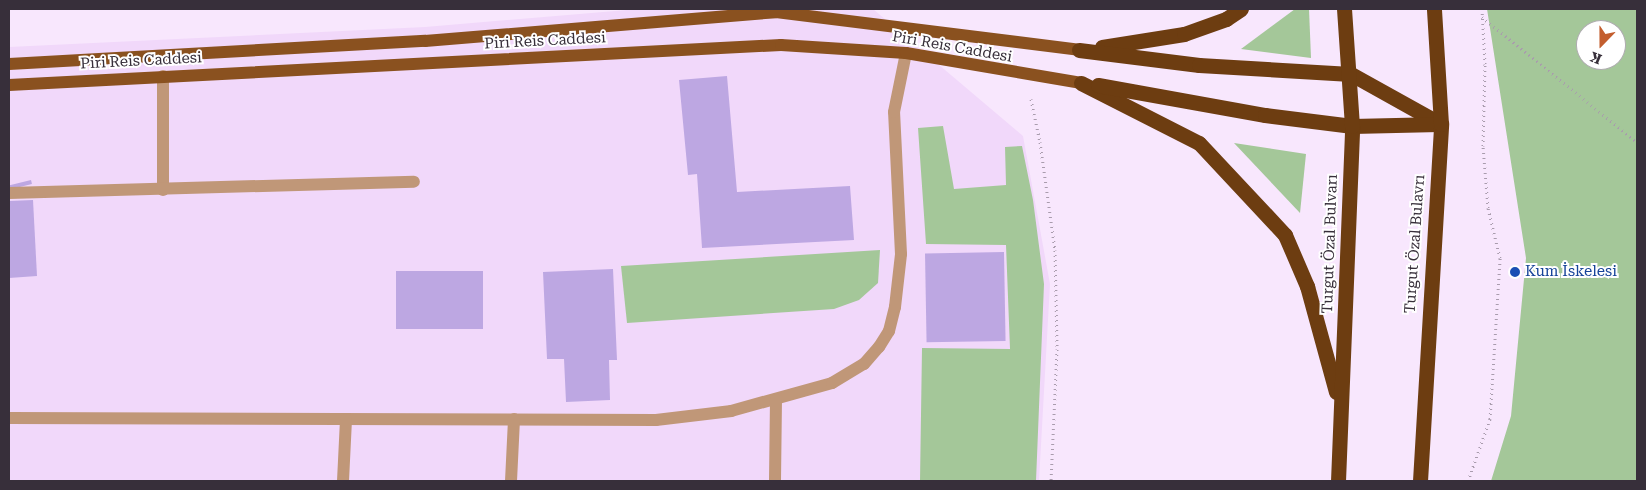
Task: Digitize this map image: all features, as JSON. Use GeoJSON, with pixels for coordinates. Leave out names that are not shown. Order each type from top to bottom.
{"type":"FeatureCollection","features":[{"type":"Feature","properties":{"kind":"highway"},"geometry":{"type":"LineString","coordinates":[[1079,50],[1184,34],[1226,19],[1241,9]]}},
{"type":"Feature","properties":{"kind":"highway","name":"Turgut Özal Bulvarı"},"geometry":{"type":"LineString","coordinates":[[1338,481],[1352,126],[1351,74],[1344,9]]}},
{"type":"Feature","properties":{"kind":"highway","name":"Turgut Özal Bulavrı"},"geometry":{"type":"LineString","coordinates":[[1420,481],[1441,124],[1434,9]]}},
{"type":"Feature","properties":{"kind":"highway"},"geometry":{"type":"LineString","coordinates":[[1079,50],[1199,65],[1351,74],[1441,124]]}},
{"type":"Feature","properties":{"kind":"highway"},"geometry":{"type":"LineString","coordinates":[[1081,82],[1265,115],[1352,126],[1441,124]]}},
{"type":"Feature","properties":{"kind":"highway"},"geometry":{"type":"LineString","coordinates":[[1081,82],[1199,143],[1285,235],[1307,286],[1340,405]]}},
{"type":"Feature","properties":{"kind":"main road","name":"Piri Reis Caddesi"},"geometry":{"type":"LineString","coordinates":[[9,64],[425,41],[776,12],[1079,50]]}},
{"type":"Feature","properties":{"kind":"main road","name":"Piri Reis Caddesi"},"geometry":{"type":"LineString","coordinates":[[9,85],[781,45],[906,53],[1024,76],[1081,82]]}},
{"type":"Feature","properties":{"kind":"lane"},"geometry":{"type":"LineString","coordinates":[[9,418],[656,420],[731,411],[832,383],[856,369],[879,347],[889,331],[900,286],[901,254],[894,112],[906,53]]}},
{"type":"Feature","properties":{"kind":"lane"},"geometry":{"type":"LineString","coordinates":[[162,190],[163,76]]}},
{"type":"Feature","properties":{"kind":"lane"},"geometry":{"type":"LineString","coordinates":[[9,194],[414,182]]}},
{"type":"Feature","properties":{"kind":"lane"},"geometry":{"type":"LineString","coordinates":[[775,481],[776,400]]}},
{"type":"Feature","properties":{"kind":"lane"},"geometry":{"type":"LineString","coordinates":[[511,481],[514,419]]}},
{"type":"Feature","properties":{"kind":"lane"},"geometry":{"type":"LineString","coordinates":[[343,481],[346,420]]}},
{"type":"Feature","properties":{"kind":"path"},"geometry":{"type":"LineString","coordinates":[[1468,481],[1490,419],[1500,258],[1488,208],[1483,146],[1486,64],[1482,9]]}},
{"type":"Feature","properties":{"kind":"path"},"geometry":{"type":"LineString","coordinates":[[1482,17],[1637,142]]}},
{"type":"Feature","properties":{"kind":"path"},"geometry":{"type":"LineString","coordinates":[[1024,76],[1040,142],[1055,250],[1057,349],[1051,481]]}},
{"type":"Feature","properties":{"kind":"shaded area"},"geometry":{"type":"Polygon","coordinates":[[[639,9],[873,9],[1023,136],[1050,284],[1039,481],[9,481],[9,47],[425,27],[639,9]]]}},
{"type":"Feature","properties":{"kind":"green space"},"geometry":{"type":"Polygon","coordinates":[[[1295,9],[1309,9],[1311,58],[1241,49],[1295,9]]]}},
{"type":"Feature","properties":{"kind":"green space"},"geometry":{"type":"Polygon","coordinates":[[[1487,9],[1637,9],[1637,481],[1491,481],[1511,416],[1526,258],[1487,9]]]}},
{"type":"Feature","properties":{"kind":"green space"},"geometry":{"type":"Polygon","coordinates":[[[943,126],[954,189],[1006,185],[1005,147],[1022,146],[1033,200],[1044,284],[1036,481],[920,481],[922,348],[1010,349],[1006,245],[926,244],[918,128],[943,126]]]}},
{"type":"Feature","properties":{"kind":"green space"},"geometry":{"type":"Polygon","coordinates":[[[1234,143],[1306,154],[1300,213],[1234,143]]]}},
{"type":"Feature","properties":{"kind":"green space"},"geometry":{"type":"Polygon","coordinates":[[[880,250],[878,283],[859,300],[834,309],[627,323],[621,266],[880,250]]]}},
{"type":"Feature","properties":{"kind":"building"},"geometry":{"type":"Polygon","coordinates":[[[727,76],[737,192],[850,186],[854,240],[702,248],[697,174],[688,175],[679,80],[727,76]]]}},
{"type":"Feature","properties":{"kind":"building"},"geometry":{"type":"Polygon","coordinates":[[[31,180],[32,184],[11,189],[10,185],[31,180]]]}},
{"type":"Feature","properties":{"kind":"building"},"geometry":{"type":"Polygon","coordinates":[[[33,200],[37,276],[9,278],[9,201],[33,200]]]}},
{"type":"Feature","properties":{"kind":"building"},"geometry":{"type":"Polygon","coordinates":[[[1004,252],[1006,341],[927,342],[925,253],[1004,252]]]}},
{"type":"Feature","properties":{"kind":"building"},"geometry":{"type":"Polygon","coordinates":[[[613,269],[617,360],[609,360],[610,400],[566,402],[564,359],[547,359],[543,272],[613,269]]]}},
{"type":"Feature","properties":{"kind":"building"},"geometry":{"type":"Polygon","coordinates":[[[396,271],[483,271],[483,329],[396,329],[396,271]]]}},
{"type":"Feature","properties":{"kind":"place","name":"Kum İskelesi"},"geometry":{"type":"Point","coordinates":[1515,272]}}]}
